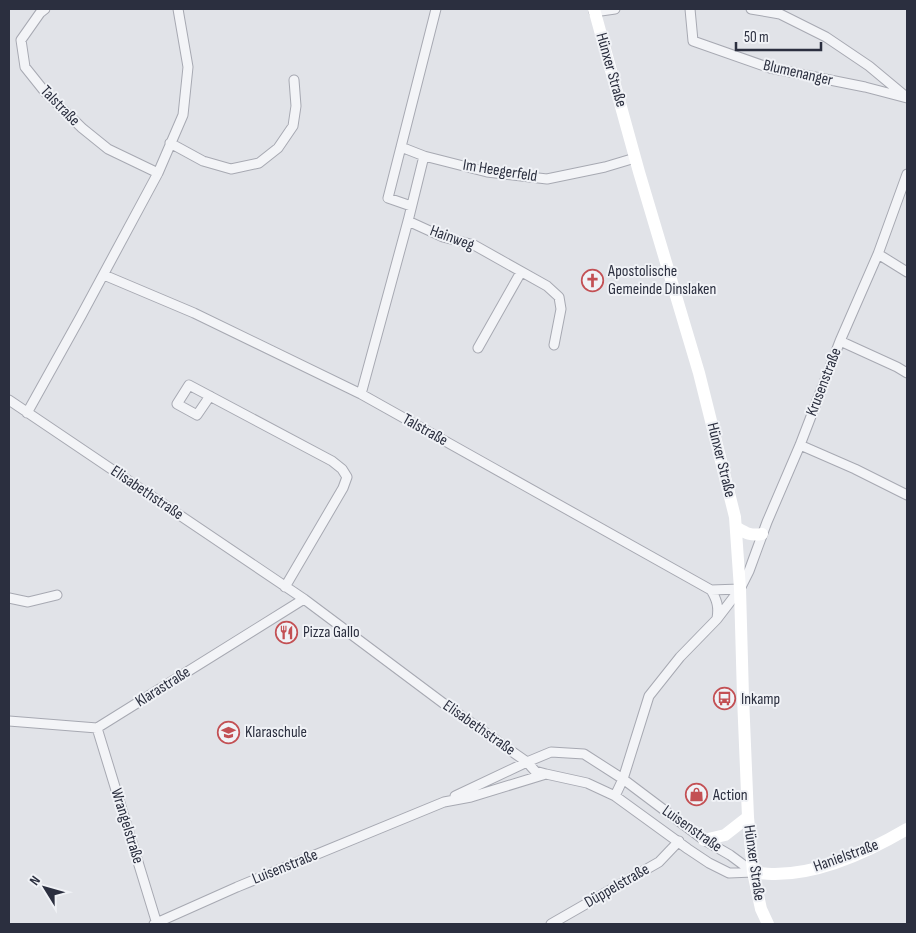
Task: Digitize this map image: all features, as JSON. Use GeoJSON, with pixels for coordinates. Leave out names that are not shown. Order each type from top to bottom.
{"type":"FeatureCollection","features":[{"type":"Feature","properties":{"kind":"main road","name":"Hünxer Straße"},"geometry":{"type":"LineString","coordinates":[[594,11],[635,158],[699,373],[735,517],[740,589],[741,667],[752,872],[761,909],[768,924]]}},
{"type":"Feature","properties":{"kind":"main road"},"geometry":{"type":"LineString","coordinates":[[736,526],[746,533],[762,534]]}},
{"type":"Feature","properties":{"kind":"main road"},"geometry":{"type":"LineString","coordinates":[[704,840],[725,835],[748,817]]}},
{"type":"Feature","properties":{"kind":"main road","name":"Hanielstraße"},"geometry":{"type":"LineString","coordinates":[[752,872],[780,874],[804,871],[843,861],[907,829]]}},
{"type":"Feature","properties":{"kind":"street","name":"Talstraße"},"geometry":{"type":"LineString","coordinates":[[45,9],[40,13],[21,40],[25,67],[45,92],[82,128],[108,149],[158,172]]}},
{"type":"Feature","properties":{"kind":"street"},"geometry":{"type":"LineString","coordinates":[[27,413],[104,275],[158,172],[182,115],[188,67],[178,9]]}},
{"type":"Feature","properties":{"kind":"street"},"geometry":{"type":"LineString","coordinates":[[411,206],[388,198],[436,9]]}},
{"type":"Feature","properties":{"kind":"street"},"geometry":{"type":"LineString","coordinates":[[594,11],[615,9]]}},
{"type":"Feature","properties":{"kind":"street","name":"Blumenanger"},"geometry":{"type":"LineString","coordinates":[[690,9],[693,41],[770,68],[865,87],[907,98],[868,66],[826,38],[780,14],[751,9]]}},
{"type":"Feature","properties":{"kind":"street"},"geometry":{"type":"LineString","coordinates":[[170,143],[203,161],[231,169],[259,163],[278,148],[293,126],[296,106],[294,80]]}},
{"type":"Feature","properties":{"kind":"street","name":"Im Heegerfeld"},"geometry":{"type":"LineString","coordinates":[[401,147],[424,156],[487,172],[547,179],[605,167],[635,158]]}},
{"type":"Feature","properties":{"kind":"street"},"geometry":{"type":"LineString","coordinates":[[361,394],[424,156]]}},
{"type":"Feature","properties":{"kind":"street","name":"Krusenstraße"},"geometry":{"type":"LineString","coordinates":[[740,589],[800,445],[840,341],[878,254],[907,174]]}},
{"type":"Feature","properties":{"kind":"street","name":"Hainweg"},"geometry":{"type":"LineString","coordinates":[[408,221],[444,237],[474,245],[547,286],[559,297],[561,309],[554,344]]}},
{"type":"Feature","properties":{"kind":"street"},"geometry":{"type":"LineString","coordinates":[[878,254],[907,272]]}},
{"type":"Feature","properties":{"kind":"street"},"geometry":{"type":"LineString","coordinates":[[478,348],[522,272]]}},
{"type":"Feature","properties":{"kind":"street","name":"Talstraße"},"geometry":{"type":"LineString","coordinates":[[104,275],[194,313],[361,394],[711,590]]}},
{"type":"Feature","properties":{"kind":"street"},"geometry":{"type":"LineString","coordinates":[[840,341],[907,373]]}},
{"type":"Feature","properties":{"kind":"street"},"geometry":{"type":"LineString","coordinates":[[210,396],[332,460],[342,468],[347,478],[286,587]]}},
{"type":"Feature","properties":{"kind":"street","name":"Elisabethstraße"},"geometry":{"type":"LineString","coordinates":[[9,400],[304,599],[442,703],[527,762]]}},
{"type":"Feature","properties":{"kind":"street"},"geometry":{"type":"LineString","coordinates":[[800,445],[855,469],[907,495]]}},
{"type":"Feature","properties":{"kind":"street"},"geometry":{"type":"LineString","coordinates":[[717,619],[716,599],[711,590],[740,589]]}},
{"type":"Feature","properties":{"kind":"street"},"geometry":{"type":"LineString","coordinates":[[616,796],[650,696],[680,658],[717,619],[740,589]]}},
{"type":"Feature","properties":{"kind":"street"},"geometry":{"type":"LineString","coordinates":[[9,598],[28,602],[57,595]]}},
{"type":"Feature","properties":{"kind":"street","name":"Klarastraße"},"geometry":{"type":"LineString","coordinates":[[97,728],[304,599]]}},
{"type":"Feature","properties":{"kind":"street"},"geometry":{"type":"LineString","coordinates":[[9,721],[97,728]]}},
{"type":"Feature","properties":{"kind":"street","name":"Wrangelstraße"},"geometry":{"type":"LineString","coordinates":[[97,728],[156,924]]}},
{"type":"Feature","properties":{"kind":"street","name":"Luisenstraße"},"geometry":{"type":"LineString","coordinates":[[156,924],[237,887],[444,802],[551,752],[584,754],[623,779],[704,840],[730,855],[752,872]]}},
{"type":"Feature","properties":{"kind":"street","name":"Luisenstraße"},"geometry":{"type":"LineString","coordinates":[[527,762],[534,771],[587,783],[616,796],[709,863],[729,873],[752,872]]}},
{"type":"Feature","properties":{"kind":"street","name":"Luisenstraße"},"geometry":{"type":"LineString","coordinates":[[444,802],[471,797],[546,774]]}},
{"type":"Feature","properties":{"kind":"street","name":"Düppelstraße"},"geometry":{"type":"LineString","coordinates":[[550,924],[659,862],[679,842]]}},
{"type":"Feature","properties":{"kind":"place","name":"Apostolische Gemeinde Dinslaken"},"geometry":{"type":"Point","coordinates":[592,280]}},
{"type":"Feature","properties":{"kind":"place","name":"Pizza Gallo"},"geometry":{"type":"Point","coordinates":[287,632]}},
{"type":"Feature","properties":{"kind":"place","name":"Inkamp"},"geometry":{"type":"Point","coordinates":[725,699]}},
{"type":"Feature","properties":{"kind":"place","name":"Klaraschule"},"geometry":{"type":"Point","coordinates":[229,732]}},
{"type":"Feature","properties":{"kind":"place","name":"Action"},"geometry":{"type":"Point","coordinates":[697,795]}}]}
